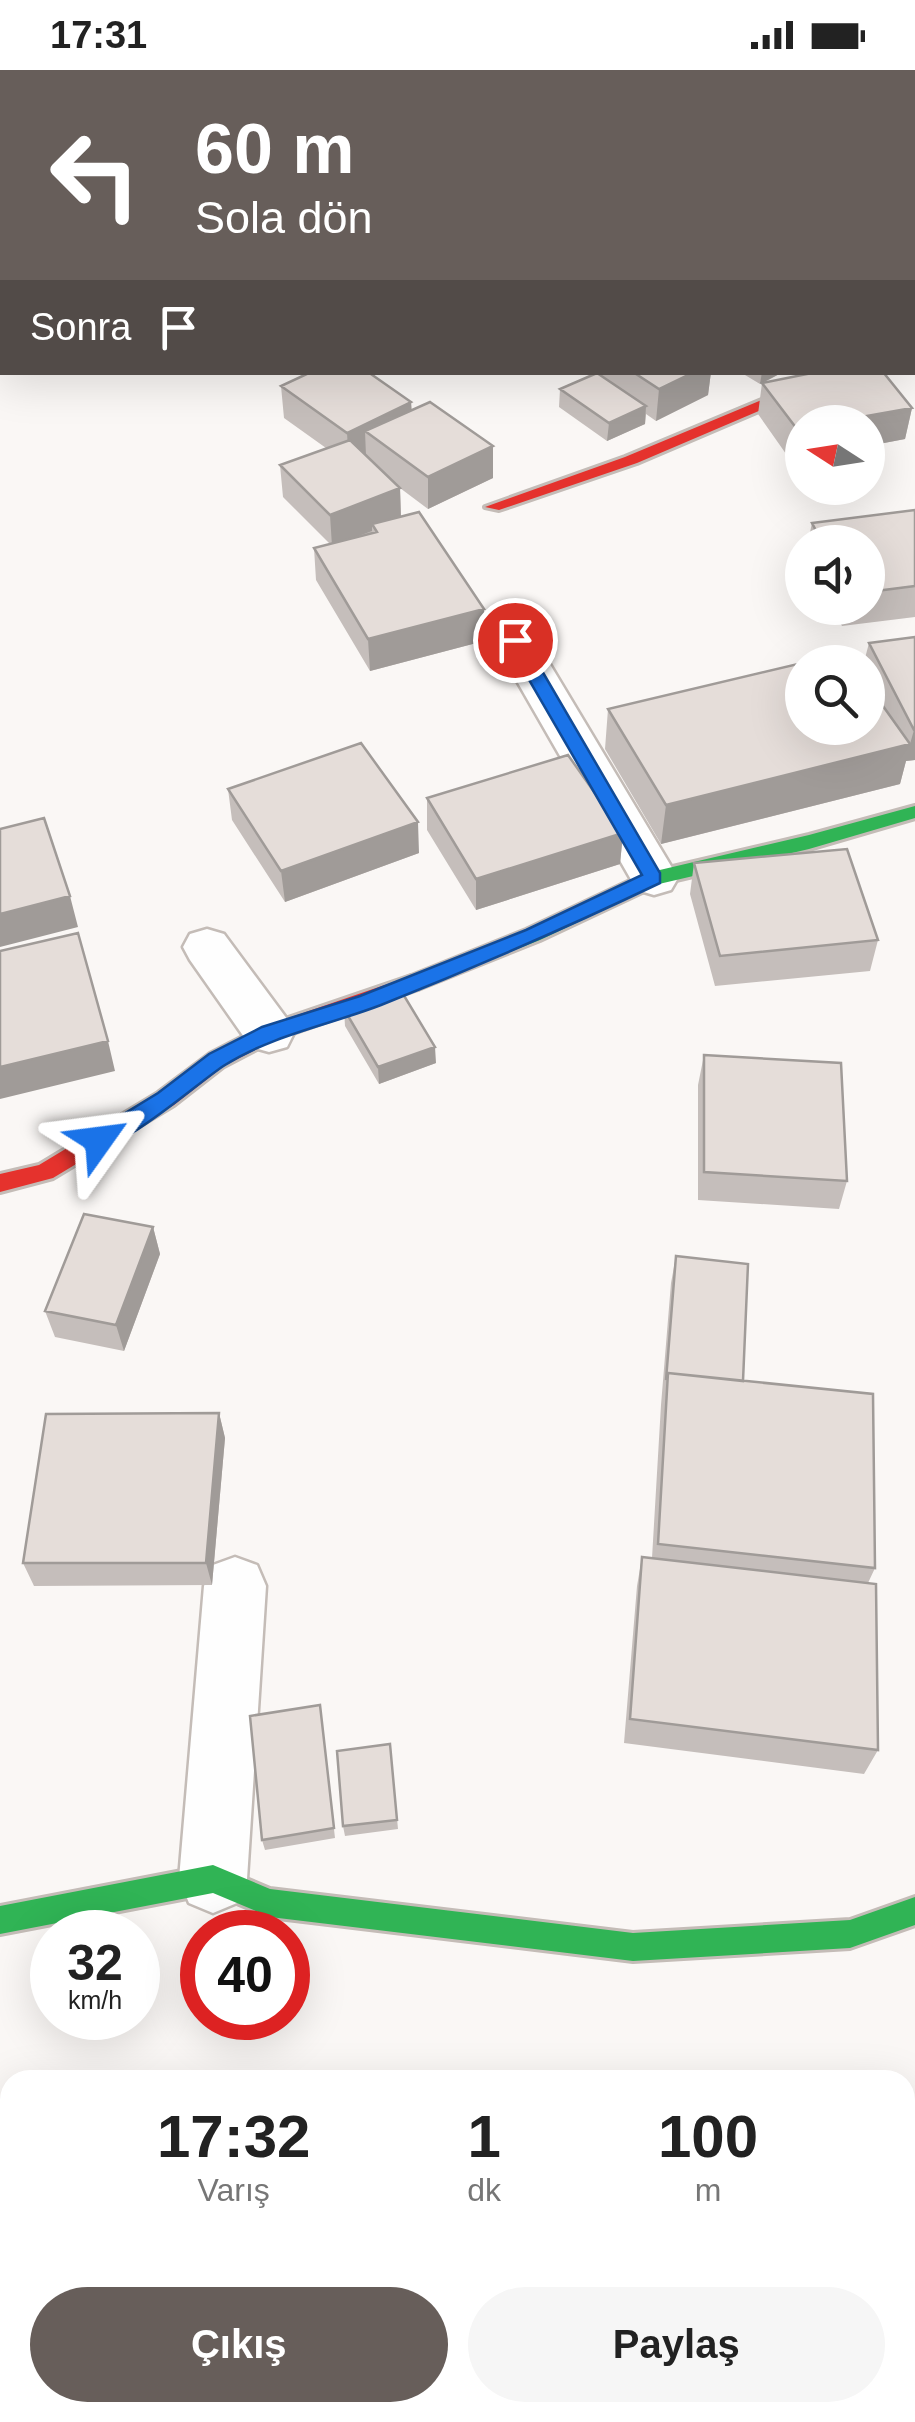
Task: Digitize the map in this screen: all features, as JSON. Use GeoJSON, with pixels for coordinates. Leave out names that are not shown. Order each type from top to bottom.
{"type":"FeatureCollection","features":[{"type":"Feature","properties":{"kind":"street"},"geometry":{"type":"LineString","coordinates":[[492,507],[632,460],[836,375]]}},
{"type":"Feature","properties":{"kind":"street"},"geometry":{"type":"LineString","coordinates":[[515,640],[654,878]]}},
{"type":"Feature","properties":{"kind":"street"},"geometry":{"type":"LineString","coordinates":[[0,1183],[45,1172],[166,1099],[217,1060],[269,1033],[368,1002],[514,943],[654,878],[915,812]]}},
{"type":"Feature","properties":{"kind":"street"},"geometry":{"type":"LineString","coordinates":[[207,947],[269,1033]]}},
{"type":"Feature","properties":{"kind":"street"},"geometry":{"type":"LineString","coordinates":[[213,1879],[235,1586]]}},
{"type":"Feature","properties":{"kind":"street"},"geometry":{"type":"LineString","coordinates":[[0,1920],[213,1879],[270,1903],[633,1946],[850,1934],[915,1912]]}},
{"type":"Feature","properties":{"kind":"building"},"geometry":{"type":"Polygon","coordinates":[[[305,375],[372,375],[411,402],[347,433],[281,386],[305,375]]]}},
{"type":"Feature","properties":{"kind":"building"},"geometry":{"type":"Polygon","coordinates":[[[600,375],[646,406],[609,423],[560,389],[600,375]]]}},
{"type":"Feature","properties":{"kind":"building"},"geometry":{"type":"Polygon","coordinates":[[[638,375],[688,375],[659,389],[638,375]]]}},
{"type":"Feature","properties":{"kind":"building"},"geometry":{"type":"Polygon","coordinates":[[[802,375],[885,375],[912,408],[885,413],[885,405],[785,405],[785,413],[762,383],[802,375]]]}},
{"type":"Feature","properties":{"kind":"building"},"geometry":{"type":"Polygon","coordinates":[[[430,402],[493,446],[428,477],[365,431],[430,402]]]}},
{"type":"Feature","properties":{"kind":"building"},"geometry":{"type":"Polygon","coordinates":[[[350,440],[400,488],[330,515],[280,465],[350,440]]]}},
{"type":"Feature","properties":{"kind":"building"},"geometry":{"type":"Polygon","coordinates":[[[915,510],[915,586],[885,590],[885,525],[812,523],[915,510]]]}},
{"type":"Feature","properties":{"kind":"building"},"geometry":{"type":"Polygon","coordinates":[[[419,512],[484,609],[368,639],[314,548],[377,532],[372,524],[419,512]]]}},
{"type":"Feature","properties":{"kind":"building"},"geometry":{"type":"Polygon","coordinates":[[[915,637],[915,730],[885,674],[885,645],[869,643],[915,637]]]}},
{"type":"Feature","properties":{"kind":"building"},"geometry":{"type":"Polygon","coordinates":[[[785,667],[785,745],[885,745],[885,709],[910,744],[666,805],[608,709],[785,667]]]}},
{"type":"Feature","properties":{"kind":"building"},"geometry":{"type":"Polygon","coordinates":[[[361,743],[418,822],[281,871],[228,789],[361,743]]]}},
{"type":"Feature","properties":{"kind":"building"},"geometry":{"type":"Polygon","coordinates":[[[568,755],[623,833],[476,879],[427,798],[568,755]]]}},
{"type":"Feature","properties":{"kind":"building"},"geometry":{"type":"Polygon","coordinates":[[[44,818],[70,896],[0,914],[0,829],[44,818]]]}},
{"type":"Feature","properties":{"kind":"building"},"geometry":{"type":"Polygon","coordinates":[[[847,849],[878,940],[720,956],[694,863],[847,849]]]}},
{"type":"Feature","properties":{"kind":"building"},"geometry":{"type":"Polygon","coordinates":[[[78,933],[108,1041],[0,1067],[0,951],[78,933]]]}},
{"type":"Feature","properties":{"kind":"building"},"geometry":{"type":"Polygon","coordinates":[[[400,989],[435,1047],[378,1067],[344,1009],[400,989]]]}},
{"type":"Feature","properties":{"kind":"building"},"geometry":{"type":"Polygon","coordinates":[[[704,1055],[841,1063],[847,1181],[704,1172],[704,1055]]]}},
{"type":"Feature","properties":{"kind":"building"},"geometry":{"type":"Polygon","coordinates":[[[84,1214],[153,1227],[116,1325],[45,1311],[84,1214]]]}},
{"type":"Feature","properties":{"kind":"building"},"geometry":{"type":"Polygon","coordinates":[[[676,1256],[748,1264],[743,1381],[668,1373],[666,1380],[676,1256]]]}},
{"type":"Feature","properties":{"kind":"building"},"geometry":{"type":"Polygon","coordinates":[[[668,1373],[873,1394],[875,1568],[658,1544],[668,1373]]]}},
{"type":"Feature","properties":{"kind":"building"},"geometry":{"type":"Polygon","coordinates":[[[219,1413],[206,1563],[23,1563],[46,1414],[219,1413]]]}},
{"type":"Feature","properties":{"kind":"building"},"geometry":{"type":"Polygon","coordinates":[[[642,1557],[876,1584],[878,1750],[630,1719],[642,1557]]]}},
{"type":"Feature","properties":{"kind":"building"},"geometry":{"type":"Polygon","coordinates":[[[320,1705],[334,1828],[262,1840],[250,1716],[320,1705]]]}},
{"type":"Feature","properties":{"kind":"building"},"geometry":{"type":"Polygon","coordinates":[[[390,1744],[397,1820],[343,1826],[337,1751],[390,1744]]]}},
{"type":"Feature","properties":{"kind":"traffic: fast"},"geometry":{"type":"LineString","coordinates":[[411,984],[533,935],[654,878],[809,842],[915,812]]}},
{"type":"Feature","properties":{"kind":"traffic: fast"},"geometry":{"type":"LineString","coordinates":[[0,1920],[213,1879],[270,1903],[633,1947],[850,1934],[915,1911]]}},
{"type":"Feature","properties":{"kind":"traffic: jam"},"geometry":{"type":"LineString","coordinates":[[493,507],[631,460],[836,375]]}},
{"type":"Feature","properties":{"kind":"traffic: jam"},"geometry":{"type":"LineString","coordinates":[[0,1183],[45,1172],[166,1099],[217,1060],[269,1033],[411,984]]}},
{"type":"Feature","properties":{"kind":"route"},"geometry":{"type":"LineString","coordinates":[[99,1140],[166,1099],[217,1060],[269,1033],[368,1002],[533,935],[654,878],[515,640]]}}]}
